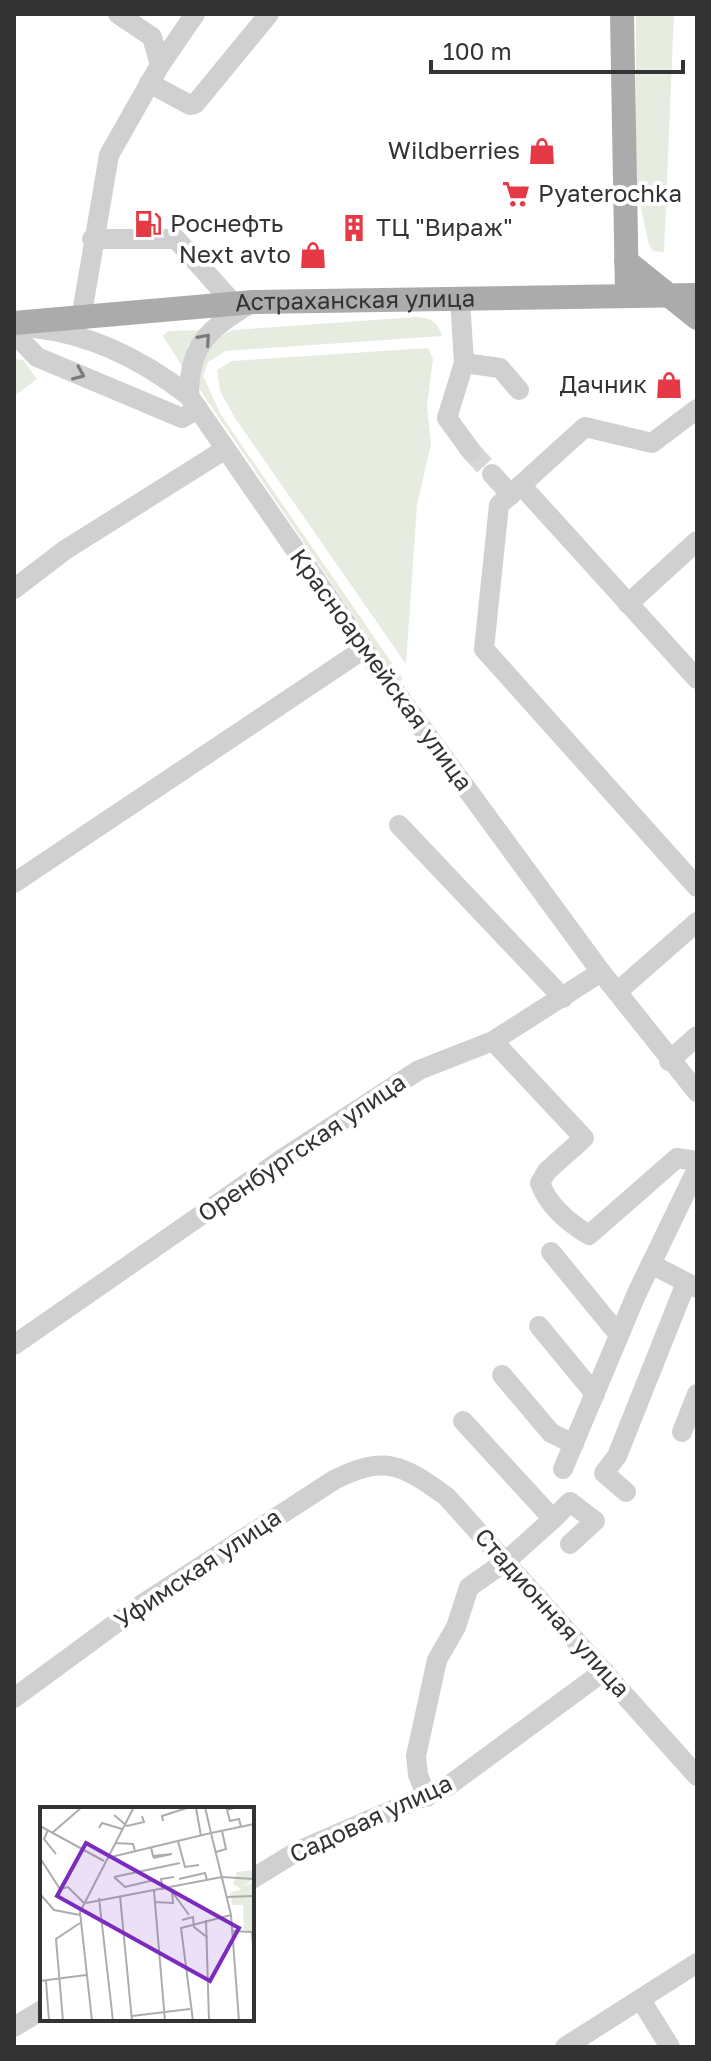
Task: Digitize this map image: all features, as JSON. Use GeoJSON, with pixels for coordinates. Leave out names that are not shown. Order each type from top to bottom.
{"type":"FeatureCollection","features":[{"type":"Feature","properties":{"kind":"main road"},"geometry":{"type":"LineString","coordinates":[[622,14],[627,295]]}},
{"type":"Feature","properties":{"kind":"main road"},"geometry":{"type":"LineString","coordinates":[[626,261],[697,318]]}},
{"type":"Feature","properties":{"kind":"main road","name":"Астраханская улица"},"geometry":{"type":"LineString","coordinates":[[14,324],[243,302],[697,295]]}},
{"type":"Feature","properties":{"kind":"street"},"geometry":{"type":"LineString","coordinates":[[118,14],[152,37],[154,74],[190,105],[195,104],[269,14]]}},
{"type":"Feature","properties":{"kind":"street"},"geometry":{"type":"LineString","coordinates":[[81,319],[92,239],[109,155],[154,74],[195,14]]}},
{"type":"Feature","properties":{"kind":"street"},"geometry":{"type":"LineString","coordinates":[[14,333],[37,357],[182,418],[193,402],[189,373],[199,343],[243,302],[176,239],[92,239]]}},
{"type":"Feature","properties":{"kind":"street"},"geometry":{"type":"LineString","coordinates":[[460,299],[464,363],[447,418],[471,451]]}},
{"type":"Feature","properties":{"kind":"street","name":"Красноармейская улица"},"geometry":{"type":"LineString","coordinates":[[14,324],[67,331],[106,346],[166,378],[193,402],[364,649],[601,972],[669,1061],[697,1092]]}},
{"type":"Feature","properties":{"kind":"street"},"geometry":{"type":"LineString","coordinates":[[464,363],[500,368],[519,390]]}},
{"type":"Feature","properties":{"kind":"street"},"geometry":{"type":"LineString","coordinates":[[697,409],[652,443],[585,427],[499,505],[484,649],[697,887]]}},
{"type":"Feature","properties":{"kind":"street"},"geometry":{"type":"LineString","coordinates":[[14,589],[65,550],[224,450]]}},
{"type":"Feature","properties":{"kind":"street"},"geometry":{"type":"LineString","coordinates":[[492,474],[516,490],[696,675]]}},
{"type":"Feature","properties":{"kind":"street"},"geometry":{"type":"LineString","coordinates":[[628,604],[697,541]]}},
{"type":"Feature","properties":{"kind":"street"},"geometry":{"type":"LineString","coordinates":[[14,883],[364,649]]}},
{"type":"Feature","properties":{"kind":"street"},"geometry":{"type":"LineString","coordinates":[[399,825],[563,998]]}},
{"type":"Feature","properties":{"kind":"street"},"geometry":{"type":"LineString","coordinates":[[617,992],[697,922]]}},
{"type":"Feature","properties":{"kind":"street","name":"Оренбургская улица"},"geometry":{"type":"LineString","coordinates":[[14,1345],[282,1159],[419,1070],[493,1041],[601,972]]}},
{"type":"Feature","properties":{"kind":"street"},"geometry":{"type":"LineString","coordinates":[[669,1061],[697,1036]]}},
{"type":"Feature","properties":{"kind":"street"},"geometry":{"type":"LineString","coordinates":[[493,1041],[584,1138],[547,1171],[540,1183],[545,1195],[574,1226],[589,1235],[677,1158],[697,1161]]}},
{"type":"Feature","properties":{"kind":"street"},"geometry":{"type":"LineString","coordinates":[[563,1469],[619,1335],[697,1169]]}},
{"type":"Feature","properties":{"kind":"street"},"geometry":{"type":"LineString","coordinates":[[551,1252],[619,1335]]}},
{"type":"Feature","properties":{"kind":"street"},"geometry":{"type":"LineString","coordinates":[[626,1492],[604,1473],[617,1456],[691,1286],[651,1264]]}},
{"type":"Feature","properties":{"kind":"street"},"geometry":{"type":"LineString","coordinates":[[539,1326],[595,1394]]}},
{"type":"Feature","properties":{"kind":"street"},"geometry":{"type":"LineString","coordinates":[[502,1375],[551,1433],[574,1444]]}},
{"type":"Feature","properties":{"kind":"street"},"geometry":{"type":"LineString","coordinates":[[682,1432],[697,1394]]}},
{"type":"Feature","properties":{"kind":"street"},"geometry":{"type":"LineString","coordinates":[[463,1421],[553,1519]]}},
{"type":"Feature","properties":{"kind":"street","name":"Стадионная улица"},"geometry":{"type":"LineString","coordinates":[[394,1465],[417,1475],[447,1497],[697,1776]]}},
{"type":"Feature","properties":{"kind":"street","name":"Уфимская улица"},"geometry":{"type":"LineString","coordinates":[[14,1698],[138,1607],[334,1480],[362,1467],[394,1465]]}},
{"type":"Feature","properties":{"kind":"street"},"geometry":{"type":"LineString","coordinates":[[427,1797],[418,1775],[416,1756],[437,1660],[456,1627],[469,1587],[505,1562],[570,1502],[595,1521],[570,1544]]}},
{"type":"Feature","properties":{"kind":"street","name":"Садовая улица"},"geometry":{"type":"LineString","coordinates":[[254,1878],[296,1852],[367,1818],[427,1797],[467,1774],[604,1671]]}},
{"type":"Feature","properties":{"kind":"street"},"geometry":{"type":"LineString","coordinates":[[565,2047],[697,1963]]}},
{"type":"Feature","properties":{"kind":"street"},"geometry":{"type":"LineString","coordinates":[[641,2000],[670,2047]]}},
{"type":"Feature","properties":{"kind":"street"},"geometry":{"type":"LineString","coordinates":[[14,2027],[40,2011]]}},
{"type":"Feature","properties":{"kind":"shaded area"},"geometry":{"type":"Polygon","coordinates":[[[636,14],[674,14],[664,252],[653,251],[649,245],[636,185],[636,14]]]}},
{"type":"Feature","properties":{"kind":"shaded area"},"geometry":{"type":"Polygon","coordinates":[[[417,317],[433,322],[442,336],[225,351],[208,362],[203,376],[221,415],[403,679],[399,682],[198,387],[204,360],[212,346],[233,330],[417,317]]]}},
{"type":"Feature","properties":{"kind":"shaded area"},"geometry":{"type":"Polygon","coordinates":[[[203,330],[188,345],[185,371],[163,336],[168,331],[203,330]]]}},
{"type":"Feature","properties":{"kind":"shaded area"},"geometry":{"type":"Polygon","coordinates":[[[428,348],[433,359],[427,406],[431,444],[417,505],[406,664],[235,418],[220,391],[217,370],[232,361],[428,348]]]}},
{"type":"Feature","properties":{"kind":"shaded area"},"geometry":{"type":"Polygon","coordinates":[[[14,359],[23,360],[37,379],[14,396],[14,359]]]}},
{"type":"Feature","properties":{"kind":"tunnel"},"geometry":{"type":"LineString","coordinates":[[471,451],[492,474]]}},
{"type":"Feature","properties":{"kind":"place","name":"Wildberries"},"geometry":{"type":"Point","coordinates":[542,151]}},
{"type":"Feature","properties":{"kind":"place","name":"Pyaterochka"},"geometry":{"type":"Point","coordinates":[516,194]}},
{"type":"Feature","properties":{"kind":"place","name":"Роснефть"},"geometry":{"type":"Point","coordinates":[148,224]}},
{"type":"Feature","properties":{"kind":"place","name":"ТЦ \"Вираж\""},"geometry":{"type":"Point","coordinates":[354,228]}},
{"type":"Feature","properties":{"kind":"place","name":"Next avto"},"geometry":{"type":"Point","coordinates":[313,255]}},
{"type":"Feature","properties":{"kind":"place","name":"Дачник"},"geometry":{"type":"Point","coordinates":[669,385]}}]}
